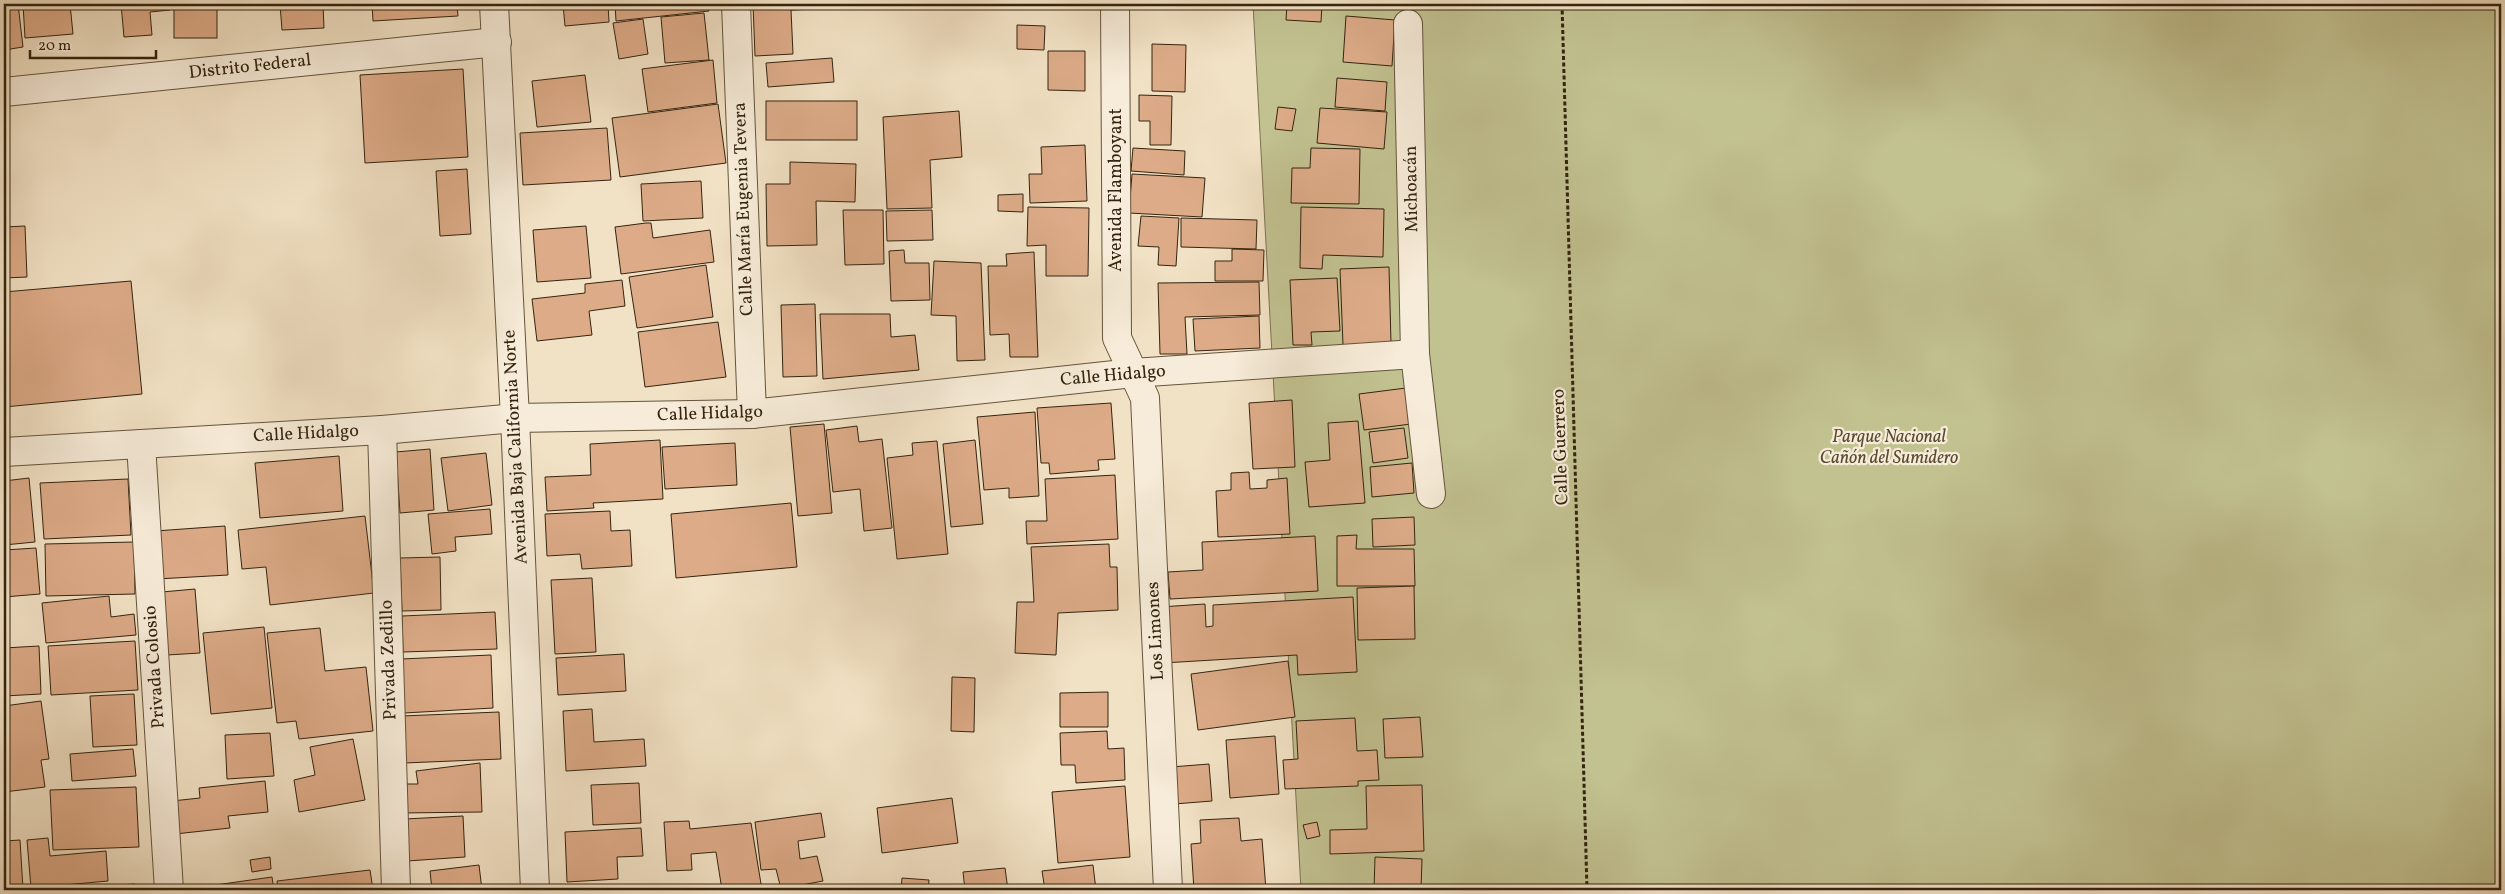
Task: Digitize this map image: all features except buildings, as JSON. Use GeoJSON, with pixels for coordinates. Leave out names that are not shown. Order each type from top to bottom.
{"type":"FeatureCollection","features":[{"type":"Feature","properties":{"kind":"street","name":"Avenida Baja California Norte"},"geometry":{"type":"LineString","coordinates":[[494,4],[515,418],[535,890]]}},
{"type":"Feature","properties":{"kind":"street","name":"Calle María Eugenia Tevera"},"geometry":{"type":"LineString","coordinates":[[736,4],[752,414]]}},
{"type":"Feature","properties":{"kind":"street","name":"Avenida Flamboyant"},"geometry":{"type":"LineString","coordinates":[[1115,4],[1117,338],[1134,373]]}},
{"type":"Feature","properties":{"kind":"street","name":"Michoacán"},"geometry":{"type":"LineString","coordinates":[[1408,24],[1415,354],[1431,494]]}},
{"type":"Feature","properties":{"kind":"street","name":"Distrito Federal"},"geometry":{"type":"LineString","coordinates":[[4,92],[496,42]]}},
{"type":"Feature","properties":{"kind":"street","name":"Calle Hidalgo"},"geometry":{"type":"LineString","coordinates":[[4,452],[382,430],[515,418],[752,414],[1134,373],[1415,354]]}},
{"type":"Feature","properties":{"kind":"street","name":"Los Limones"},"geometry":{"type":"LineString","coordinates":[[1134,373],[1145,398],[1168,890]]}},
{"type":"Feature","properties":{"kind":"street","name":"Privada Zedillo"},"geometry":{"type":"LineString","coordinates":[[382,430],[396,890]]}},
{"type":"Feature","properties":{"kind":"street","name":"Privada Colosio"},"geometry":{"type":"LineString","coordinates":[[141,444],[169,890]]}},
{"type":"Feature","properties":{"kind":"path","name":"Calle Guerrero"},"geometry":{"type":"LineString","coordinates":[[1562,4],[1587,890]]}},
{"type":"Feature","properties":{"kind":"green space","name":"Parque Nacional Cañón del Sumidero"},"geometry":{"type":"Polygon","coordinates":[[[1253,4],[2501,4],[2501,890],[1301,890],[1253,4]]]}}]}
